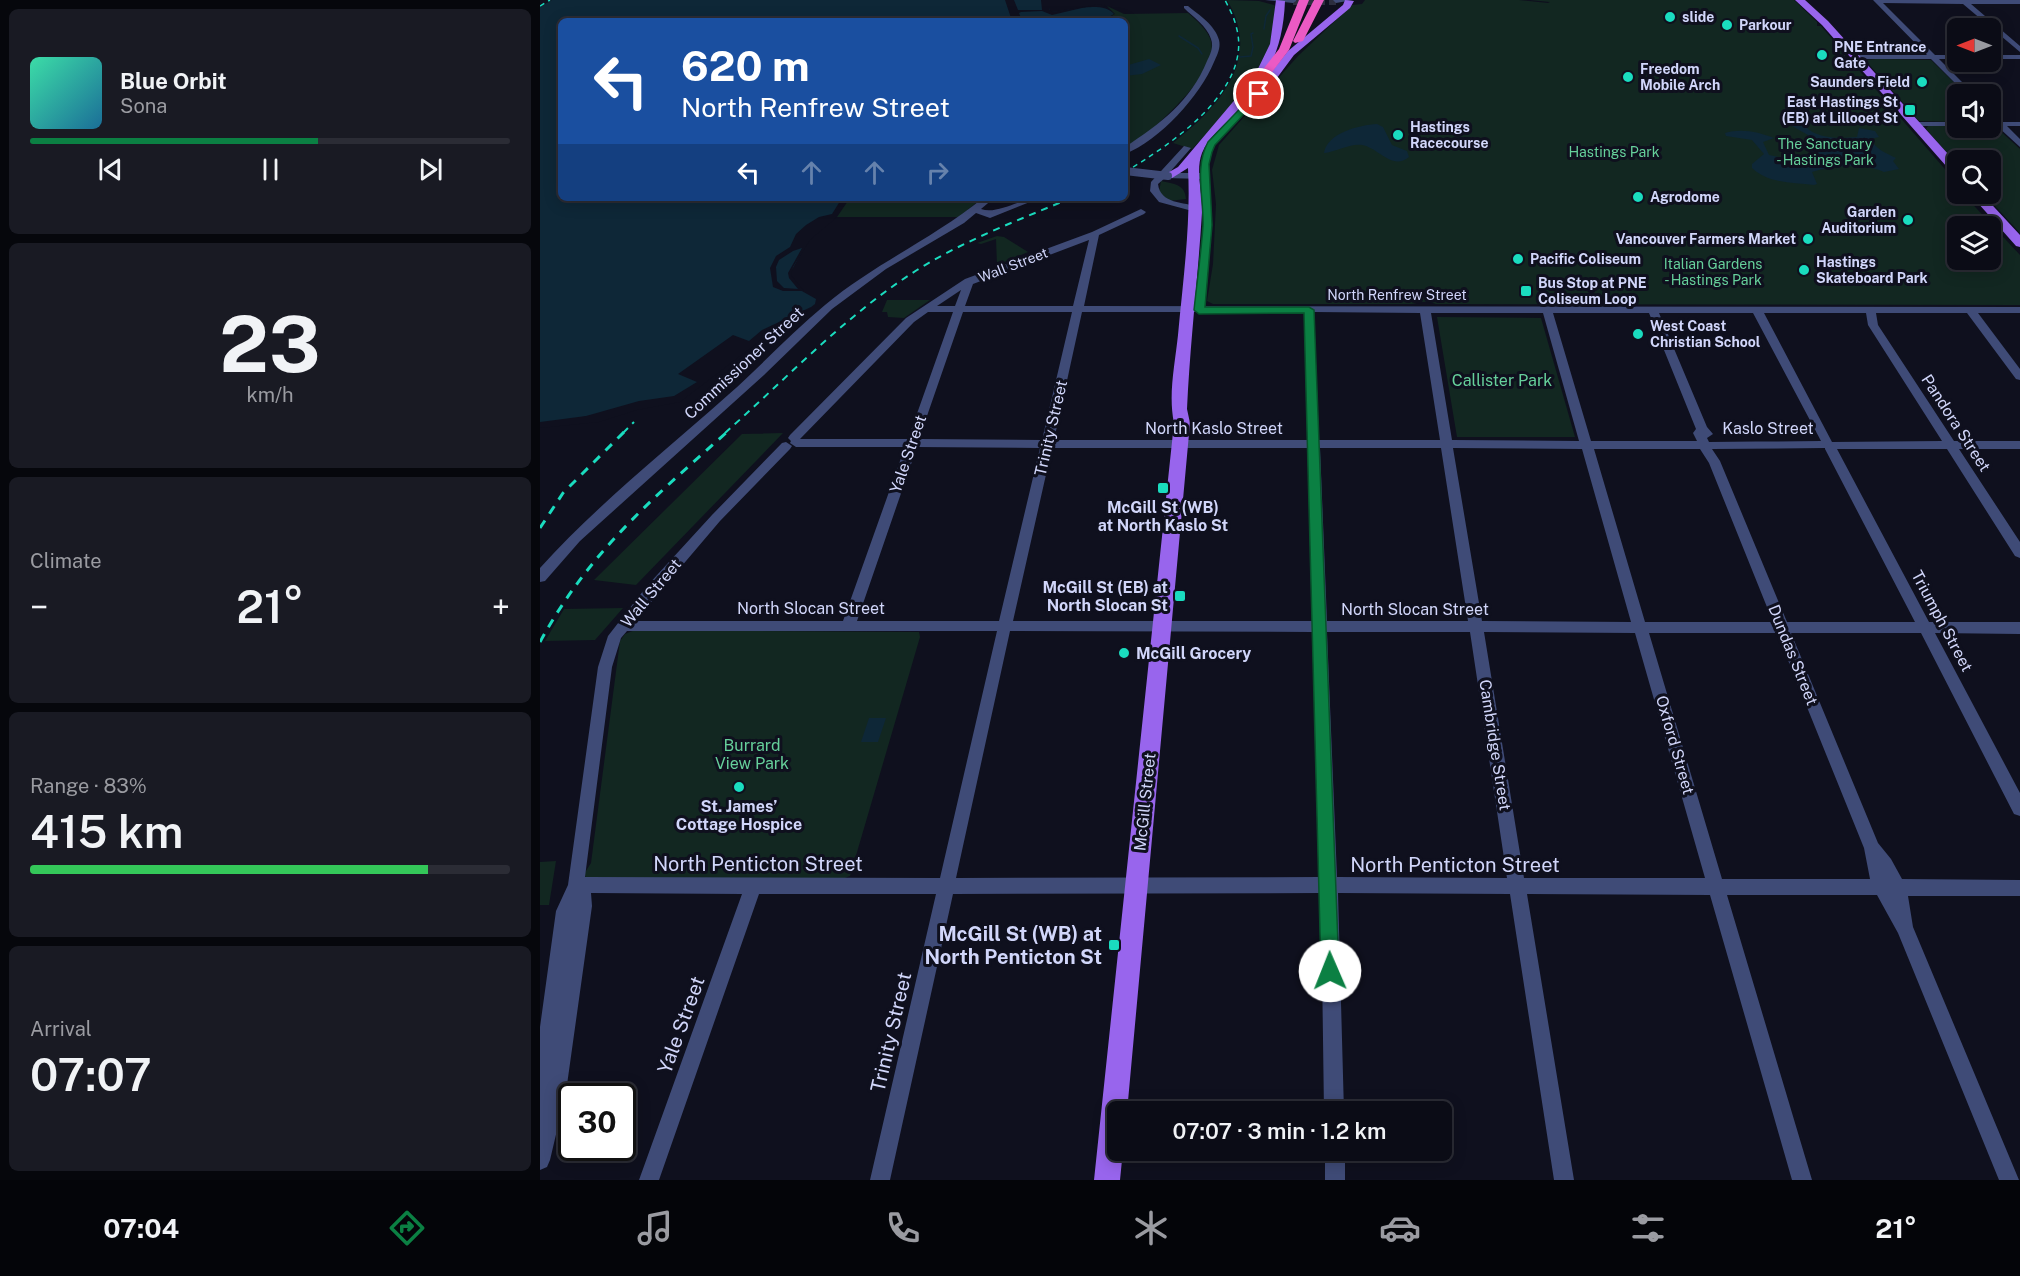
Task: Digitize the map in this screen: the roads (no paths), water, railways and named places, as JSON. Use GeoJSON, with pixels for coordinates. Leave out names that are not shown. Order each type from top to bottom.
{"type":"FeatureCollection","features":[{"type":"Feature","properties":{"kind":"highway"},"geometry":{"type":"LineString","coordinates":[[1258,83],[1278,60],[1289,41],[1304,0]]}},
{"type":"Feature","properties":{"kind":"highway"},"geometry":{"type":"LineString","coordinates":[[1291,53],[1319,0]]}},
{"type":"Feature","properties":{"kind":"highway"},"geometry":{"type":"LineString","coordinates":[[1310,19],[1329,0]]}},
{"type":"Feature","properties":{"kind":"highway"},"geometry":{"type":"LineString","coordinates":[[1289,41],[1295,1]]}},
{"type":"Feature","properties":{"kind":"main road","name":"McGill Street"},"geometry":{"type":"LineString","coordinates":[[1193,310],[1207,225],[1197,189],[1211,144],[1259,94],[1291,53],[1347,6],[1350,0]]}},
{"type":"Feature","properties":{"kind":"main road"},"geometry":{"type":"LineString","coordinates":[[1800,0],[1811,5],[1947,160]]}},
{"type":"Feature","properties":{"kind":"main road"},"geometry":{"type":"LineString","coordinates":[[1168,177],[1182,169],[1193,148],[1258,83],[1273,53],[1280,1]]}},
{"type":"Feature","properties":{"kind":"main road","name":"McGill Street"},"geometry":{"type":"LineString","coordinates":[[1107,1180],[1182,423],[1188,409],[1197,189],[1193,148]]}},
{"type":"Feature","properties":{"kind":"main road"},"geometry":{"type":"LineString","coordinates":[[1168,177],[1197,189]]}},
{"type":"Feature","properties":{"kind":"main road"},"geometry":{"type":"LineString","coordinates":[[1985,204],[2020,243]]}},
{"type":"Feature","properties":{"kind":"street"},"geometry":{"type":"LineString","coordinates":[[1268,0],[1295,1]]}},
{"type":"Feature","properties":{"kind":"street"},"geometry":{"type":"LineString","coordinates":[[1336,1],[1350,0]]}},
{"type":"Feature","properties":{"kind":"street"},"geometry":{"type":"LineString","coordinates":[[1877,1],[2020,2]]}},
{"type":"Feature","properties":{"kind":"street"},"geometry":{"type":"LineString","coordinates":[[1877,1],[1960,84]]}},
{"type":"Feature","properties":{"kind":"street"},"geometry":{"type":"LineString","coordinates":[[1964,1],[2020,50]]}},
{"type":"Feature","properties":{"kind":"street"},"geometry":{"type":"LineString","coordinates":[[1128,149],[1160,127],[1180,109],[1194,93],[1209,67],[1215,39],[1186,7]]}},
{"type":"Feature","properties":{"kind":"street"},"geometry":{"type":"LineString","coordinates":[[1855,57],[1947,57]]}},
{"type":"Feature","properties":{"kind":"street"},"geometry":{"type":"LineString","coordinates":[[2001,57],[2020,57]]}},
{"type":"Feature","properties":{"kind":"street"},"geometry":{"type":"LineString","coordinates":[[1915,124],[1947,124]]}},
{"type":"Feature","properties":{"kind":"street"},"geometry":{"type":"LineString","coordinates":[[2001,124],[2020,124]]}},
{"type":"Feature","properties":{"kind":"street"},"geometry":{"type":"LineString","coordinates":[[2001,129],[2020,144]]}},
{"type":"Feature","properties":{"kind":"street"},"geometry":{"type":"LineString","coordinates":[[1193,148],[1153,188],[1156,196],[1162,202],[1178,204],[1197,189]]}},
{"type":"Feature","properties":{"kind":"street"},"geometry":{"type":"LineString","coordinates":[[1128,171],[1168,177]]}},
{"type":"Feature","properties":{"kind":"street"},"geometry":{"type":"LineString","coordinates":[[961,221],[994,213],[1027,201]]}},
{"type":"Feature","properties":{"kind":"street"},"geometry":{"type":"LineString","coordinates":[[982,204],[994,213]]}},
{"type":"Feature","properties":{"kind":"street","name":"Commissioner Street"},"geometry":{"type":"LineString","coordinates":[[540,577],[575,538],[752,381],[828,307],[883,267],[961,221],[982,204]]}},
{"type":"Feature","properties":{"kind":"street","name":"Wall Street"},"geometry":{"type":"LineString","coordinates":[[541,1151],[556,1092],[583,906],[582,892],[576,885],[605,668],[610,648],[622,626],[716,518],[910,320],[969,281],[1095,234],[1141,212]]}},
{"type":"Feature","properties":{"kind":"street","name":"Trinity Street"},"geometry":{"type":"LineString","coordinates":[[880,1180],[1095,234]]}},
{"type":"Feature","properties":{"kind":"street","name":"Yale Street"},"geometry":{"type":"LineString","coordinates":[[848,626],[969,281]]}},
{"type":"Feature","properties":{"kind":"street","name":"North Renfrew Street"},"geometry":{"type":"LineString","coordinates":[[924,309],[2020,310]]}},
{"type":"Feature","properties":{"kind":"street"},"geometry":{"type":"LineString","coordinates":[[1309,310],[1329,886],[1334,1101]]}},
{"type":"Feature","properties":{"kind":"street","name":"Cambridge Street"},"geometry":{"type":"LineString","coordinates":[[1425,310],[1564,1180]]}},
{"type":"Feature","properties":{"kind":"street","name":"Oxford Street"},"geometry":{"type":"LineString","coordinates":[[1547,310],[1802,1180]]}},
{"type":"Feature","properties":{"kind":"street"},"geometry":{"type":"LineString","coordinates":[[1653,310],[1702,429],[1699,433],[1708,445]]}},
{"type":"Feature","properties":{"kind":"street","name":"Triumph Street"},"geometry":{"type":"LineString","coordinates":[[1757,310],[2020,809]]}},
{"type":"Feature","properties":{"kind":"street","name":"Pandora Street"},"geometry":{"type":"LineString","coordinates":[[1872,310],[1870,315],[1873,325],[2020,553]]}},
{"type":"Feature","properties":{"kind":"street"},"geometry":{"type":"LineString","coordinates":[[1970,310],[2020,377]]}},
{"type":"Feature","properties":{"kind":"street","name":"North Kaslo Street"},"geometry":{"type":"LineString","coordinates":[[792,442],[1708,445]]}},
{"type":"Feature","properties":{"kind":"street","name":"Kaslo Street"},"geometry":{"type":"LineString","coordinates":[[1708,445],[2020,445]]}},
{"type":"Feature","properties":{"kind":"street","name":"Dundas Street"},"geometry":{"type":"LineString","coordinates":[[1708,445],[1872,848],[1873,860],[1889,887],[1895,915],[1905,927],[2009,1180]]}},
{"type":"Feature","properties":{"kind":"street","name":"North Slocan Street"},"geometry":{"type":"LineString","coordinates":[[622,626],[2020,628]]}},
{"type":"Feature","properties":{"kind":"street","name":"North Penticton Street"},"geometry":{"type":"LineString","coordinates":[[576,885],[1137,884],[2020,888]]}},
{"type":"Feature","properties":{"kind":"street","name":"Yale Street"},"geometry":{"type":"LineString","coordinates":[[649,1180],[754,885]]}},
{"type":"Feature","properties":{"kind":"street"},"geometry":{"type":"LineString","coordinates":[[1335,1161],[1335,1180]]}},
{"type":"Feature","properties":{"kind":"water"},"geometry":{"type":"Polygon","coordinates":[[[552,0],[1047,0],[1050,12],[1094,7],[1109,10],[1114,14],[1107,18],[558,18],[558,201],[846,201],[808,241],[789,275],[800,290],[816,299],[815,304],[802,314],[771,329],[756,343],[678,399],[540,425],[540,7],[552,0]]]}},
{"type":"Feature","properties":{"kind":"water"},"geometry":{"type":"Polygon","coordinates":[[[1149,59],[1161,65],[1142,74],[1128,76],[1128,65],[1149,59]]]}},
{"type":"Feature","properties":{"kind":"water"},"geometry":{"type":"Polygon","coordinates":[[[1791,120],[1801,120],[1811,131],[1833,138],[1857,137],[1859,128],[1875,131],[1879,137],[1871,139],[1881,150],[1896,158],[1893,161],[1899,169],[1884,172],[1858,166],[1829,168],[1812,172],[1817,184],[1814,185],[1773,180],[1752,168],[1752,164],[1764,154],[1752,140],[1726,136],[1725,133],[1750,131],[1774,138],[1763,142],[1769,155],[1794,160],[1810,157],[1813,148],[1806,142],[1808,135],[1790,125],[1791,120]]]}},
{"type":"Feature","properties":{"kind":"water"},"geometry":{"type":"Polygon","coordinates":[[[1377,124],[1383,127],[1392,145],[1407,151],[1409,157],[1403,161],[1391,160],[1362,145],[1348,146],[1324,153],[1326,146],[1337,135],[1353,128],[1377,124]]]}},
{"type":"Feature","properties":{"kind":"water"},"geometry":{"type":"Polygon","coordinates":[[[869,718],[886,718],[878,742],[861,742],[869,718]]]}},
{"type":"Feature","properties":{"kind":"waterway"},"geometry":{"type":"LineString","coordinates":[[1264,29],[1266,16],[1270,10]]}},
{"type":"Feature","properties":{"kind":"waterway"},"geometry":{"type":"LineString","coordinates":[[1240,57],[1251,56],[1253,47],[1251,34],[1253,33]]}},
{"type":"Feature","properties":{"kind":"waterway"},"geometry":{"type":"LineString","coordinates":[[1179,36],[1198,48],[1202,54]]}},
{"type":"Feature","properties":{"kind":"tunnel"},"geometry":{"type":"LineString","coordinates":[[1293,1],[1336,1]]}},
{"type":"Feature","properties":{"kind":"railway"},"geometry":{"type":"LineString","coordinates":[[540,6],[550,0]]}},
{"type":"Feature","properties":{"kind":"railway"},"geometry":{"type":"LineString","coordinates":[[1128,170],[1185,131],[1221,93],[1233,72],[1239,49],[1235,23],[1225,0]]}},
{"type":"Feature","properties":{"kind":"railway"},"geometry":{"type":"LineString","coordinates":[[725,433],[818,347],[866,307],[917,270],[992,231],[1064,201]]}},
{"type":"Feature","properties":{"kind":"railway"},"geometry":{"type":"LineString","coordinates":[[540,528],[563,493],[634,422]]}},
{"type":"Feature","properties":{"kind":"railway"},"geometry":{"type":"LineString","coordinates":[[540,642],[579,581],[624,528],[727,432]]}},
{"type":"Feature","properties":{"kind":"place","name":"slide"},"geometry":{"type":"Point","coordinates":[1670,17]}},
{"type":"Feature","properties":{"kind":"place","name":"Parkour"},"geometry":{"type":"Point","coordinates":[1727,25]}},
{"type":"Feature","properties":{"kind":"place","name":"PNE Entrance Gate"},"geometry":{"type":"Point","coordinates":[1822,55]}},
{"type":"Feature","properties":{"kind":"place","name":"Freedom Mobile Arch"},"geometry":{"type":"Point","coordinates":[1628,77]}},
{"type":"Feature","properties":{"kind":"place","name":"Saunders Field"},"geometry":{"type":"Point","coordinates":[1922,82]}},
{"type":"Feature","properties":{"kind":"place","name":"East Hastings St (EB) at Lillooet St"},"geometry":{"type":"Point","coordinates":[1910,110]}},
{"type":"Feature","properties":{"kind":"place","name":"Hastings Racecourse"},"geometry":{"type":"Point","coordinates":[1398,135]}},
{"type":"Feature","properties":{"kind":"place","name":"Agrodome"},"geometry":{"type":"Point","coordinates":[1638,197]}},
{"type":"Feature","properties":{"kind":"place","name":"Garden Auditorium"},"geometry":{"type":"Point","coordinates":[1908,220]}},
{"type":"Feature","properties":{"kind":"place","name":"Vancouver Farmers Market"},"geometry":{"type":"Point","coordinates":[1808,239]}},
{"type":"Feature","properties":{"kind":"place","name":"Pacific Coliseum"},"geometry":{"type":"Point","coordinates":[1518,259]}},
{"type":"Feature","properties":{"kind":"place","name":"Hastings Skateboard Park"},"geometry":{"type":"Point","coordinates":[1804,270]}},
{"type":"Feature","properties":{"kind":"place","name":"Bus Stop at PNE Coliseum Loop"},"geometry":{"type":"Point","coordinates":[1526,291]}},
{"type":"Feature","properties":{"kind":"place","name":"West Coast Christian School"},"geometry":{"type":"Point","coordinates":[1638,334]}},
{"type":"Feature","properties":{"kind":"place","name":"McGill St (WB) at North Kaslo St"},"geometry":{"type":"Point","coordinates":[1163,488]}},
{"type":"Feature","properties":{"kind":"place","name":"McGill St (EB) at North Slocan St"},"geometry":{"type":"Point","coordinates":[1180,596]}},
{"type":"Feature","properties":{"kind":"place","name":"McGill Grocery"},"geometry":{"type":"Point","coordinates":[1124,653]}},
{"type":"Feature","properties":{"kind":"place","name":"St. James’ Cottage Hospice"},"geometry":{"type":"Point","coordinates":[739,787]}},
{"type":"Feature","properties":{"kind":"place","name":"McGill St (WB) at North Penticton St"},"geometry":{"type":"Point","coordinates":[1114,945]}},
{"type":"Feature","properties":{"kind":"park label","name":"Hastings Park"},"geometry":{"type":"Point","coordinates":[1614,152]}},
{"type":"Feature","properties":{"kind":"park label","name":"The Sanctuary - Hastings Park"},"geometry":{"type":"Point","coordinates":[1825,152]}},
{"type":"Feature","properties":{"kind":"park label","name":"Italian Gardens - Hastings Park"},"geometry":{"type":"Point","coordinates":[1713,272]}},
{"type":"Feature","properties":{"kind":"park label","name":"Callister Park"},"geometry":{"type":"Point","coordinates":[1502,380]}},
{"type":"Feature","properties":{"kind":"park label","name":"Burrard View Park"},"geometry":{"type":"Point","coordinates":[752,754]}}]}
